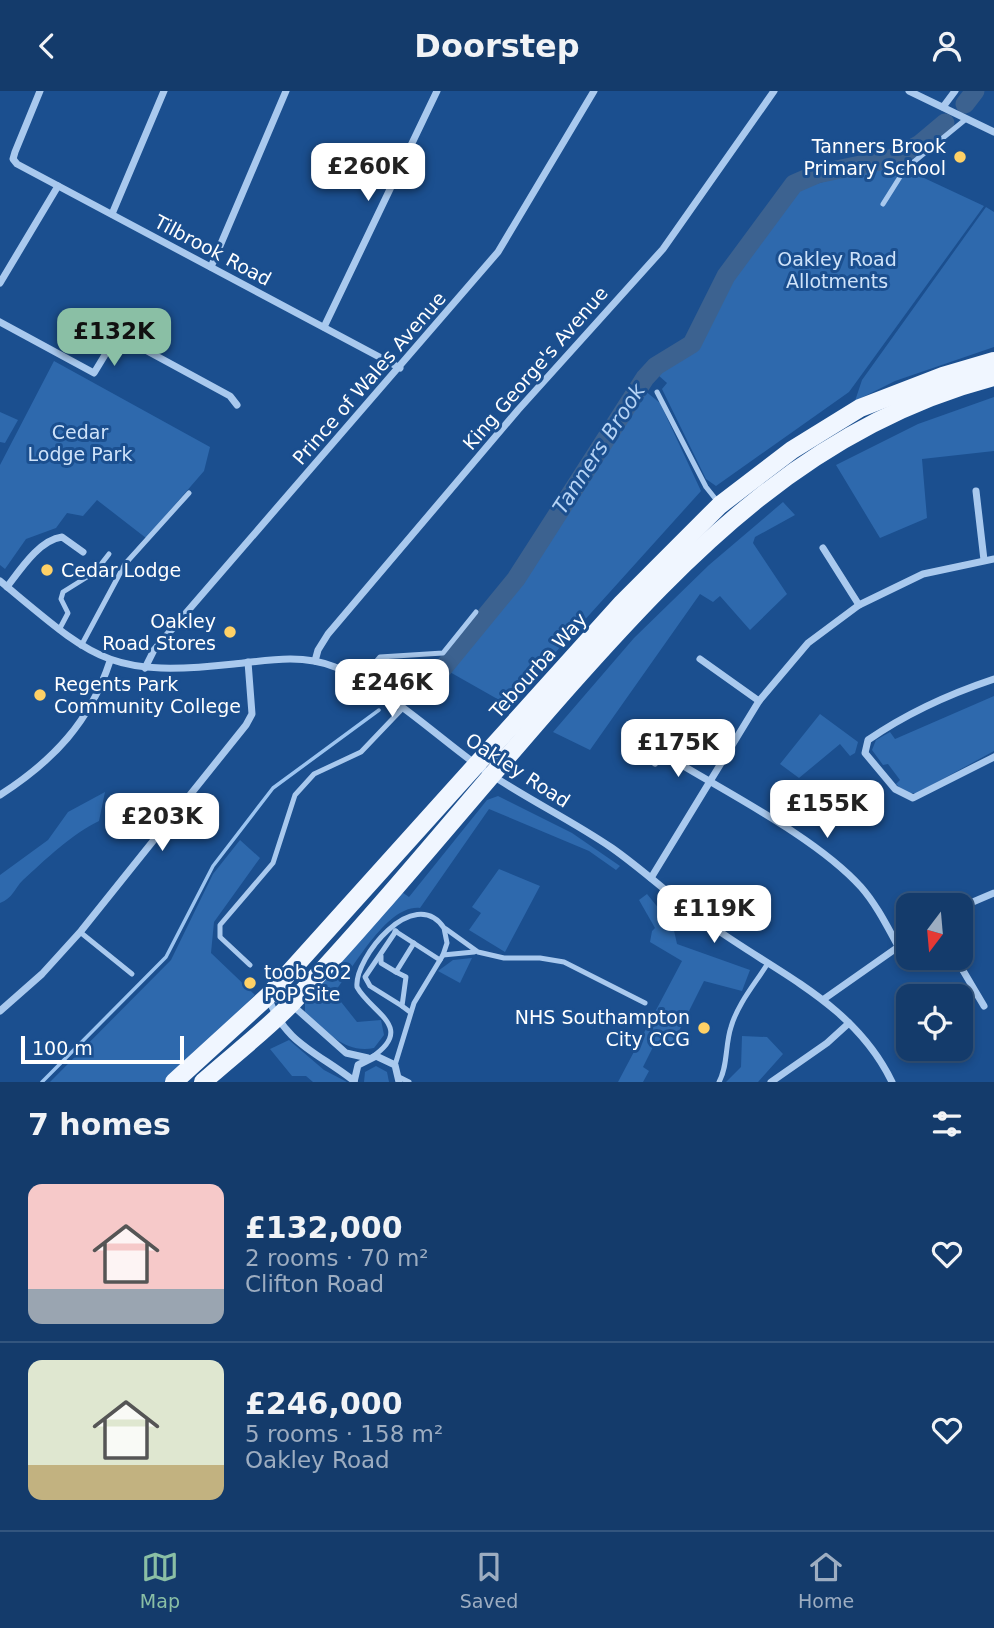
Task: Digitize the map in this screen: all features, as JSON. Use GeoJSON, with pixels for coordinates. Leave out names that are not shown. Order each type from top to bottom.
{"type":"FeatureCollection","features":[{"type":"Feature","properties":{"kind":"main road","name":"Tebourba Way"},"geometry":{"type":"LineString","coordinates":[[203,1082],[291,1004],[622,603],[720,505],[792,450],[860,408],[943,376],[994,361]]}},
{"type":"Feature","properties":{"kind":"main road","name":"Tebourba Way"},"geometry":{"type":"LineString","coordinates":[[174,1082],[268,996],[640,606],[722,527],[794,471],[873,425],[925,401],[994,377]]}},
{"type":"Feature","properties":{"kind":"street","name":"Tilbrook Road"},"geometry":{"type":"LineString","coordinates":[[40,91],[13,159],[58,186],[400,368]]}},
{"type":"Feature","properties":{"kind":"street"},"geometry":{"type":"LineString","coordinates":[[112,214],[164,91]]}},
{"type":"Feature","properties":{"kind":"street"},"geometry":{"type":"LineString","coordinates":[[211,267],[286,91]]}},
{"type":"Feature","properties":{"kind":"street"},"geometry":{"type":"LineString","coordinates":[[324,327],[437,91]]}},
{"type":"Feature","properties":{"kind":"street","name":"Prince of Wales Avenue"},"geometry":{"type":"LineString","coordinates":[[145,668],[154,650],[400,368],[509,236],[594,91]]}},
{"type":"Feature","properties":{"kind":"street","name":"King George's Avenue"},"geometry":{"type":"LineString","coordinates":[[315,661],[321,644],[518,410],[663,249],[774,91]]}},
{"type":"Feature","properties":{"kind":"street"},"geometry":{"type":"LineString","coordinates":[[909,91],[994,132]]}},
{"type":"Feature","properties":{"kind":"street"},"geometry":{"type":"LineString","coordinates":[[943,107],[955,91]]}},
{"type":"Feature","properties":{"kind":"street"},"geometry":{"type":"LineString","coordinates":[[0,283],[58,186]]}},
{"type":"Feature","properties":{"kind":"street"},"geometry":{"type":"LineString","coordinates":[[0,322],[94,373],[114,340],[127,340],[230,396],[237,405]]}},
{"type":"Feature","properties":{"kind":"street"},"geometry":{"type":"LineString","coordinates":[[976,491],[984,560]]}},
{"type":"Feature","properties":{"kind":"street"},"geometry":{"type":"LineString","coordinates":[[7,587],[35,554],[56,538],[62,537],[83,552]]}},
{"type":"Feature","properties":{"kind":"street"},"geometry":{"type":"LineString","coordinates":[[823,548],[859,605]]}},
{"type":"Feature","properties":{"kind":"street"},"geometry":{"type":"LineString","coordinates":[[651,878],[758,701],[808,643],[859,605],[923,574],[994,559]]}},
{"type":"Feature","properties":{"kind":"street","name":"Oakley Road"},"geometry":{"type":"LineString","coordinates":[[0,581],[59,630],[81,646],[110,661],[145,668],[177,669],[282,659],[315,661],[360,680],[483,769],[592,835],[709,925],[824,999],[878,1053],[892,1082]]}},
{"type":"Feature","properties":{"kind":"street"},"geometry":{"type":"LineString","coordinates":[[700,659],[758,701]]}},
{"type":"Feature","properties":{"kind":"street"},"geometry":{"type":"LineString","coordinates":[[0,795],[46,764],[71,737],[86,715],[110,661]]}},
{"type":"Feature","properties":{"kind":"street"},"geometry":{"type":"LineString","coordinates":[[0,1011],[42,974],[80,932],[249,721],[252,709],[248,662]]}},
{"type":"Feature","properties":{"kind":"street"},"geometry":{"type":"LineString","coordinates":[[994,679],[941,699],[882,730],[868,740],[865,753],[895,789],[913,798],[994,757]]}},
{"type":"Feature","properties":{"kind":"street"},"geometry":{"type":"LineString","coordinates":[[655,763],[668,743]]}},
{"type":"Feature","properties":{"kind":"street"},"geometry":{"type":"LineString","coordinates":[[662,753],[842,868],[863,889],[896,943]]}},
{"type":"Feature","properties":{"kind":"street"},"geometry":{"type":"LineString","coordinates":[[973,902],[994,893]]}},
{"type":"Feature","properties":{"kind":"street"},"geometry":{"type":"LineString","coordinates":[[824,999],[896,947]]}},
{"type":"Feature","properties":{"kind":"street"},"geometry":{"type":"LineString","coordinates":[[963,970],[984,1006]]}},
{"type":"Feature","properties":{"kind":"street"},"geometry":{"type":"LineString","coordinates":[[268,996],[291,1004],[337,1047],[353,1056],[384,1058],[394,1065],[399,1079]]}},
{"type":"Feature","properties":{"kind":"street"},"geometry":{"type":"LineString","coordinates":[[268,996],[275,1018],[317,1057],[354,1082],[356,1069],[370,1057]]}},
{"type":"Feature","properties":{"kind":"street"},"geometry":{"type":"LineString","coordinates":[[771,1082],[827,1043],[849,1023]]}},
{"type":"Feature","properties":{"kind":"lane"},"geometry":{"type":"LineString","coordinates":[[883,204],[905,169],[966,118]]}},
{"type":"Feature","properties":{"kind":"lane"},"geometry":{"type":"LineString","coordinates":[[657,392],[706,487],[720,505]]}},
{"type":"Feature","properties":{"kind":"lane"},"geometry":{"type":"LineString","coordinates":[[81,646],[125,564],[189,493]]}},
{"type":"Feature","properties":{"kind":"lane"},"geometry":{"type":"LineString","coordinates":[[59,630],[68,613],[61,599],[63,592],[95,572],[109,554]]}},
{"type":"Feature","properties":{"kind":"lane"},"geometry":{"type":"LineString","coordinates":[[360,680],[380,657],[443,653],[476,613]]}},
{"type":"Feature","properties":{"kind":"lane"},"geometry":{"type":"LineString","coordinates":[[250,965],[220,937],[220,925],[273,863],[295,795],[314,774],[361,752],[402,709]]}},
{"type":"Feature","properties":{"kind":"lane"},"geometry":{"type":"LineString","coordinates":[[370,1057],[387,1043],[390,1025],[382,1013],[360,993],[356,981],[364,961],[394,930],[413,912],[431,916],[478,952]]}},
{"type":"Feature","properties":{"kind":"lane"},"geometry":{"type":"LineString","coordinates":[[394,1065],[410,1012],[447,943],[444,928]]}},
{"type":"Feature","properties":{"kind":"lane"},"geometry":{"type":"LineString","coordinates":[[394,930],[441,957],[478,952],[505,958],[546,958],[564,962],[645,1003]]}},
{"type":"Feature","properties":{"kind":"lane"},"geometry":{"type":"LineString","coordinates":[[394,930],[381,955],[366,974],[366,981],[410,1012]]}},
{"type":"Feature","properties":{"kind":"lane"},"geometry":{"type":"LineString","coordinates":[[80,932],[132,974]]}},
{"type":"Feature","properties":{"kind":"lane"},"geometry":{"type":"LineString","coordinates":[[396,971],[414,943]]}},
{"type":"Feature","properties":{"kind":"lane"},"geometry":{"type":"LineString","coordinates":[[381,955],[381,963],[406,977],[402,1006]]}},
{"type":"Feature","properties":{"kind":"lane"},"geometry":{"type":"LineString","coordinates":[[719,1082],[724,1072],[725,1051],[734,1017],[768,963]]}},
{"type":"Feature","properties":{"kind":"lane"},"geometry":{"type":"LineString","coordinates":[[399,1079],[409,1082]]}},
{"type":"Feature","properties":{"kind":"green space","name":"Oakley Road Allotments"},"geometry":{"type":"Polygon","coordinates":[[[892,163],[984,206],[849,392],[716,486],[706,479],[662,389],[667,383],[658,375],[698,343],[719,297],[794,190],[892,163]]]}},
{"type":"Feature","properties":{"kind":"green space","name":"Oakley Road Allotments"},"geometry":{"type":"Polygon","coordinates":[[[986,207],[994,212],[994,347],[895,381],[855,401],[862,380],[986,207]]]}},
{"type":"Feature","properties":{"kind":"green space","name":"Cedar Lodge Park"},"geometry":{"type":"Polygon","coordinates":[[[54,361],[210,447],[204,471],[146,538],[97,500],[83,516],[67,513],[56,528],[26,539],[5,569],[0,565],[0,465],[54,361]]]}},
{"type":"Feature","properties":{"kind":"green space"},"geometry":{"type":"Polygon","coordinates":[[[644,390],[660,403],[701,491],[508,705],[448,671],[519,581],[644,390]]]}},
{"type":"Feature","properties":{"kind":"green space"},"geometry":{"type":"Polygon","coordinates":[[[994,397],[994,451],[922,459],[927,518],[880,538],[836,465],[918,424],[994,397]]]}},
{"type":"Feature","properties":{"kind":"green space"},"geometry":{"type":"Polygon","coordinates":[[[0,412],[18,420],[5,443],[0,442],[0,412]]]}},
{"type":"Feature","properties":{"kind":"green space"},"geometry":{"type":"Polygon","coordinates":[[[783,502],[795,515],[755,537],[753,543],[787,594],[750,630],[720,596],[713,602],[700,594],[590,750],[553,732],[634,638],[709,565],[783,502]]]}},
{"type":"Feature","properties":{"kind":"green space"},"geometry":{"type":"Polygon","coordinates":[[[994,696],[994,751],[917,793],[905,793],[896,784],[900,780],[888,764],[883,765],[872,750],[876,740],[890,732],[895,739],[994,696]]]}},
{"type":"Feature","properties":{"kind":"green space"},"geometry":{"type":"Polygon","coordinates":[[[820,714],[858,742],[855,753],[850,756],[840,744],[799,778],[780,764],[820,714]]]}},
{"type":"Feature","properties":{"kind":"green space"},"geometry":{"type":"Polygon","coordinates":[[[105,792],[99,821],[60,847],[23,880],[8,899],[0,903],[0,875],[48,840],[68,812],[105,792]]]}},
{"type":"Feature","properties":{"kind":"green space"},"geometry":{"type":"Polygon","coordinates":[[[498,796],[572,833],[620,866],[616,870],[589,851],[489,809],[420,908],[395,916],[383,927],[334,993],[357,1022],[381,1020],[384,1035],[374,1048],[354,1048],[336,1040],[305,1013],[305,999],[399,890],[409,897],[487,800],[498,796]]]}},
{"type":"Feature","properties":{"kind":"green space"},"geometry":{"type":"Polygon","coordinates":[[[240,840],[260,858],[214,922],[211,953],[255,995],[165,1082],[50,1082],[171,960],[213,874],[240,840]]]}},
{"type":"Feature","properties":{"kind":"green space"},"geometry":{"type":"Polygon","coordinates":[[[499,869],[540,886],[505,952],[469,930],[481,913],[472,907],[499,869]]]}},
{"type":"Feature","properties":{"kind":"green space"},"geometry":{"type":"Polygon","coordinates":[[[647,894],[673,926],[677,944],[750,970],[742,991],[704,981],[671,1047],[656,1041],[643,1067],[649,1071],[643,1082],[618,1082],[682,961],[650,942],[655,928],[639,900],[647,894]]]}},
{"type":"Feature","properties":{"kind":"green space"},"geometry":{"type":"Polygon","coordinates":[[[472,958],[460,983],[438,971],[453,960],[472,958]]]}},
{"type":"Feature","properties":{"kind":"green space"},"geometry":{"type":"Polygon","coordinates":[[[742,1036],[767,1037],[783,1054],[758,1082],[726,1082],[741,1067],[742,1036]]]}},
{"type":"Feature","properties":{"kind":"green space"},"geometry":{"type":"Polygon","coordinates":[[[289,1040],[324,1070],[347,1082],[313,1082],[306,1076],[292,1076],[270,1049],[289,1040]]]}},
{"type":"Feature","properties":{"kind":"green space"},"geometry":{"type":"Polygon","coordinates":[[[376,1066],[387,1072],[389,1082],[364,1082],[365,1072],[376,1066]]]}},
{"type":"Feature","properties":{"kind":"waterway"},"geometry":{"type":"LineString","coordinates":[[965,104],[975,91]]}},
{"type":"Feature","properties":{"kind":"waterway","name":"Tanners Brook"},"geometry":{"type":"LineString","coordinates":[[430,684],[516,579],[645,378],[656,366],[692,344],[726,276],[794,184],[817,174],[894,158],[920,144],[945,123]]}},
{"type":"Feature","properties":{"kind":"waterway","name":"Tanners Brook"},"geometry":{"type":"LineString","coordinates":[[42,1082],[166,957],[213,866],[273,788],[379,710]]}},
{"type":"Feature","properties":{"kind":"place","name":"Tanners Brook Primary School"},"geometry":{"type":"Point","coordinates":[960,157]}},
{"type":"Feature","properties":{"kind":"place","name":"Cedar Lodge"},"geometry":{"type":"Point","coordinates":[47,570]}},
{"type":"Feature","properties":{"kind":"place","name":"Oakley Road Stores"},"geometry":{"type":"Point","coordinates":[230,632]}},
{"type":"Feature","properties":{"kind":"place","name":"Regents Park Community College"},"geometry":{"type":"Point","coordinates":[40,695]}},
{"type":"Feature","properties":{"kind":"place","name":"toob SO2 PoP Site"},"geometry":{"type":"Point","coordinates":[250,983]}},
{"type":"Feature","properties":{"kind":"place","name":"NHS Southampton City CCG"},"geometry":{"type":"Point","coordinates":[704,1028]}}]}
